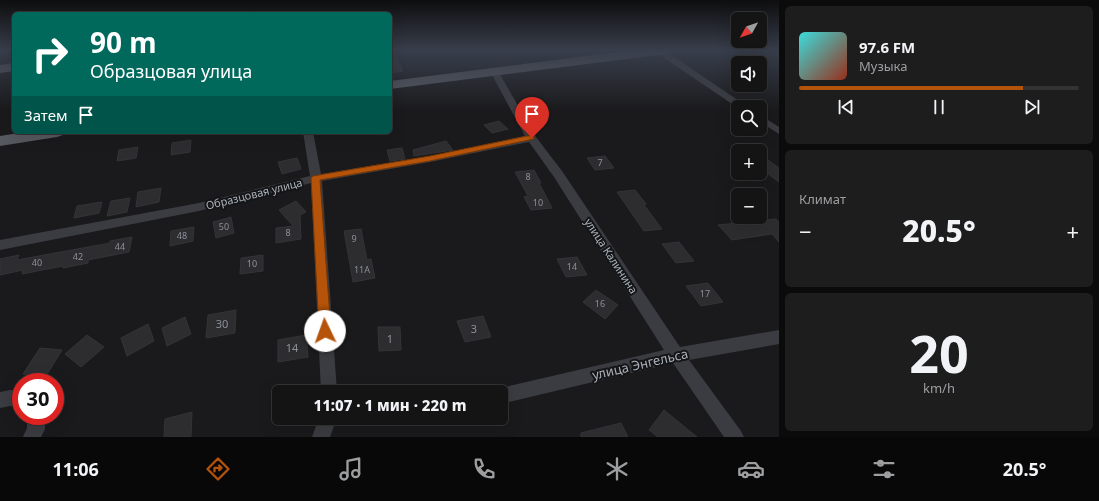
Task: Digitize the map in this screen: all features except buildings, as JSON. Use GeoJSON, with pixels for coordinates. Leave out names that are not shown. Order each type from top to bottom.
{"type":"FeatureCollection","features":[{"type":"Feature","properties":{"kind":"main road"},"geometry":{"type":"LineString","coordinates":[[392,85],[499,70]]}},
{"type":"Feature","properties":{"kind":"main road"},"geometry":{"type":"LineString","coordinates":[[0,142],[46,134]]}},
{"type":"Feature","properties":{"kind":"street"},"geometry":{"type":"LineString","coordinates":[[691,70],[733,100]]}},
{"type":"Feature","properties":{"kind":"street","name":"улица Калинина"},"geometry":{"type":"LineString","coordinates":[[494,71],[532,138],[558,174],[676,355],[736,437]]}},
{"type":"Feature","properties":{"kind":"street"},"geometry":{"type":"LineString","coordinates":[[767,123],[779,131]]}},
{"type":"Feature","properties":{"kind":"street"},"geometry":{"type":"LineString","coordinates":[[308,134],[316,178],[329,385]]}},
{"type":"Feature","properties":{"kind":"street","name":"Образцовая улица"},"geometry":{"type":"LineString","coordinates":[[0,245],[199,207],[316,178],[430,159],[532,138]]}},
{"type":"Feature","properties":{"kind":"street","name":"улица Энгельса"},"geometry":{"type":"LineString","coordinates":[[508,394],[676,355],[779,336]]}},
{"type":"Feature","properties":{"kind":"street"},"geometry":{"type":"LineString","coordinates":[[0,400],[12,398]]}},
{"type":"Feature","properties":{"kind":"street"},"geometry":{"type":"LineString","coordinates":[[32,437],[36,429],[36,425]]}},
{"type":"Feature","properties":{"kind":"street"},"geometry":{"type":"LineString","coordinates":[[322,437],[326,425]]}},
{"type":"Feature","properties":{"kind":"route"},"geometry":{"type":"LineString","coordinates":[[325,331],[316,178],[430,159],[532,138]]}}]}
